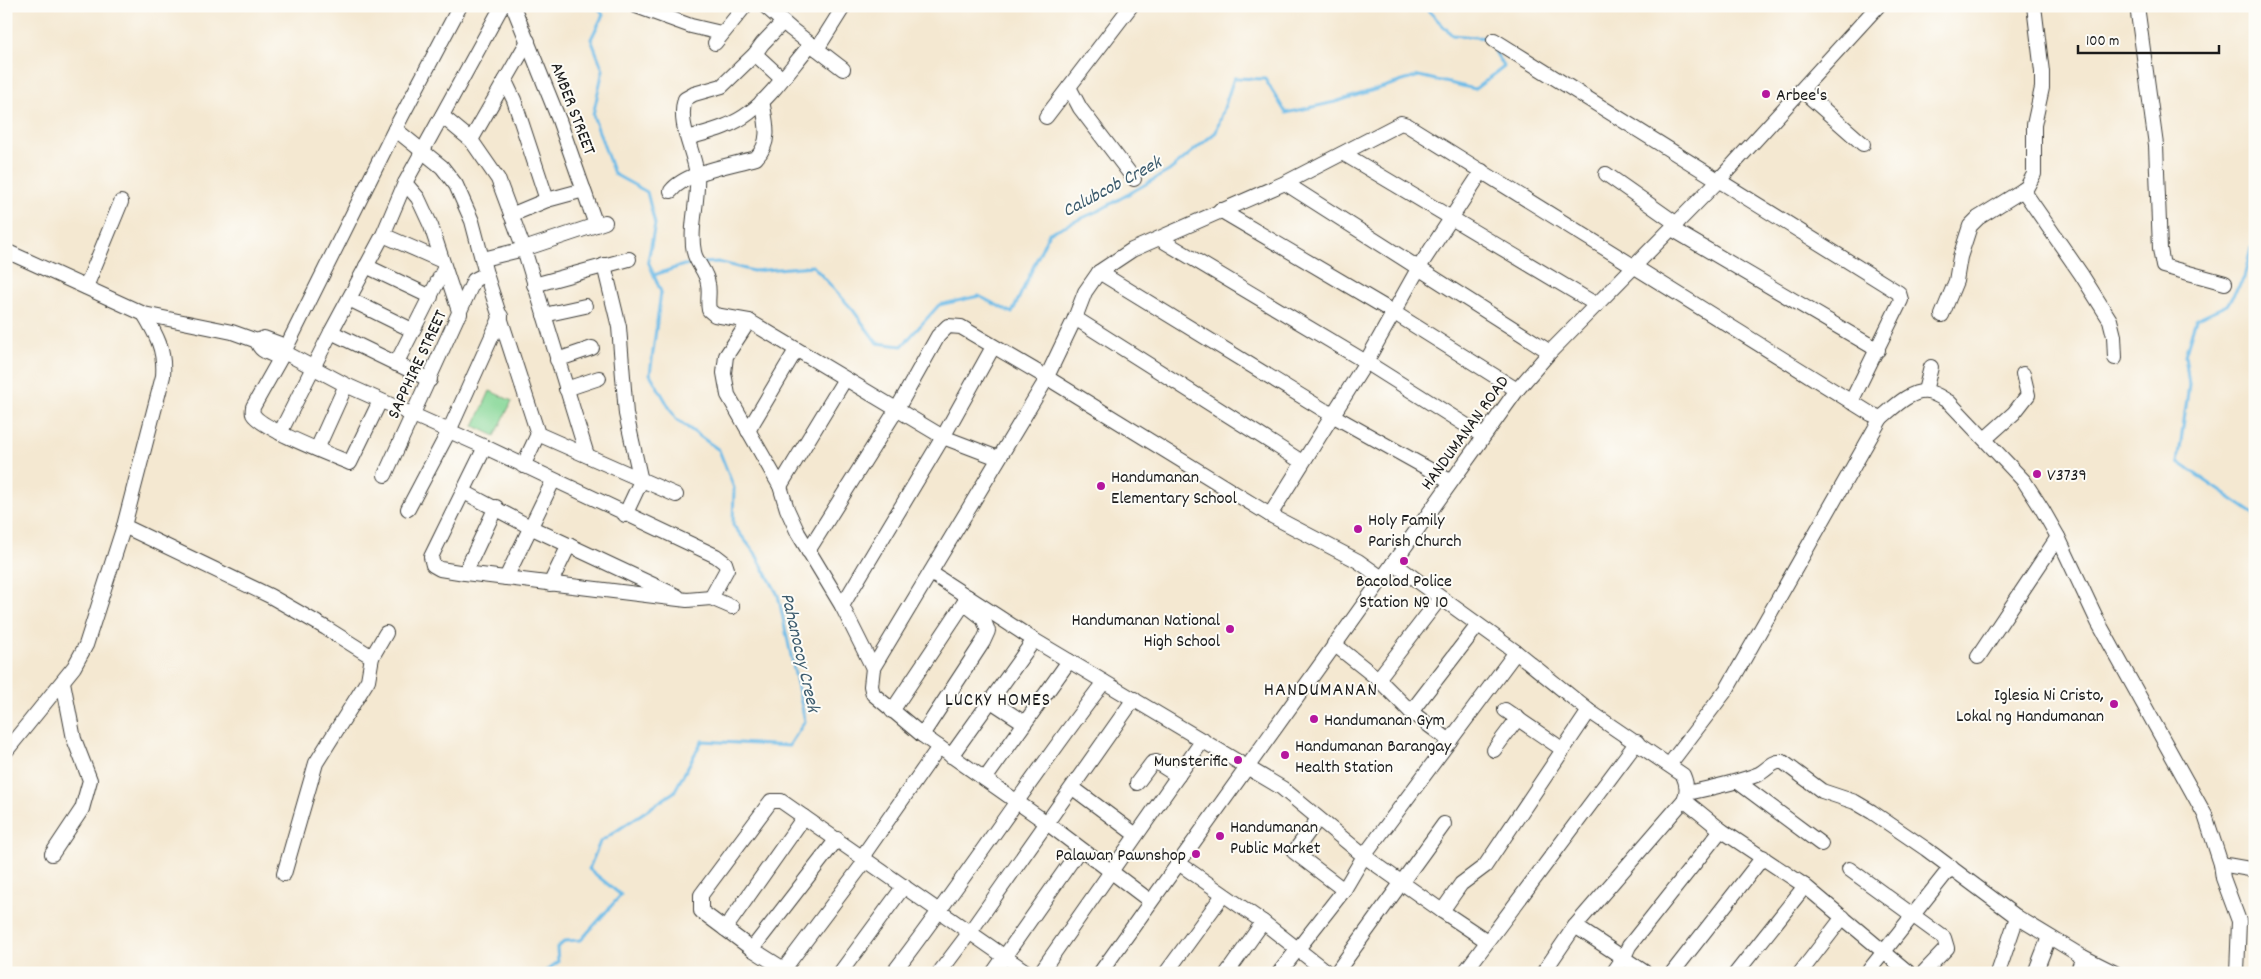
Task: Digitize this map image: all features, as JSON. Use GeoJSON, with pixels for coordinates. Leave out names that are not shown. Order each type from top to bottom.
{"type":"FeatureCollection","features":[{"type":"Feature","properties":{"kind":"street"},"geometry":{"type":"LineString","coordinates":[[380,400],[350,463],[280,433],[257,419],[253,413],[253,406],[284,352],[395,129],[460,6]]}},
{"type":"Feature","properties":{"kind":"street"},"geometry":{"type":"LineString","coordinates":[[280,433],[313,366],[383,235],[405,183],[502,6]]}},
{"type":"Feature","properties":{"kind":"street","name":"AMBER STREET"},"geometry":{"type":"LineString","coordinates":[[513,6],[528,40],[584,190],[601,223],[524,249]]}},
{"type":"Feature","properties":{"kind":"street"},"geometry":{"type":"LineString","coordinates":[[636,6],[718,38],[745,6]]}},
{"type":"Feature","properties":{"kind":"street"},"geometry":{"type":"LineString","coordinates":[[765,6],[843,69]]}},
{"type":"Feature","properties":{"kind":"street"},"geometry":{"type":"LineString","coordinates":[[688,138],[735,122],[748,114],[762,101],[781,78],[814,47],[844,6]]}},
{"type":"Feature","properties":{"kind":"street"},"geometry":{"type":"LineString","coordinates":[[1046,117],[1131,6]]}},
{"type":"Feature","properties":{"kind":"street","name":"HANDUMANAN ROAD"},"geometry":{"type":"LineString","coordinates":[[1100,973],[1177,862],[1517,390],[1550,352],[1675,226],[1803,91],[1878,6]]}},
{"type":"Feature","properties":{"kind":"street"},"geometry":{"type":"LineString","coordinates":[[1942,314],[1956,281],[1960,257],[1970,226],[1978,218],[2027,187],[2034,174],[2034,125],[2042,80],[2034,6]]}},
{"type":"Feature","properties":{"kind":"street"},"geometry":{"type":"LineString","coordinates":[[2137,6],[2156,145],[2160,249],[2163,266],[2225,282]]}},
{"type":"Feature","properties":{"kind":"street"},"geometry":{"type":"LineString","coordinates":[[783,22],[755,54],[722,86],[694,94],[685,100],[682,109],[697,175],[694,254],[703,269],[708,284],[707,302],[709,310],[715,315],[749,321],[943,436],[998,458]]}},
{"type":"Feature","properties":{"kind":"street"},"geometry":{"type":"LineString","coordinates":[[471,140],[528,40]]}},
{"type":"Feature","properties":{"kind":"street"},"geometry":{"type":"LineString","coordinates":[[1494,40],[1899,293],[1901,300],[1851,402]]}},
{"type":"Feature","properties":{"kind":"street"},"geometry":{"type":"LineString","coordinates":[[755,54],[781,78]]}},
{"type":"Feature","properties":{"kind":"street"},"geometry":{"type":"LineString","coordinates":[[505,81],[514,100],[547,200]]}},
{"type":"Feature","properties":{"kind":"street"},"geometry":{"type":"LineString","coordinates":[[1069,87],[1080,108],[1134,179]]}},
{"type":"Feature","properties":{"kind":"street"},"geometry":{"type":"LineString","coordinates":[[1803,91],[1863,144]]}},
{"type":"Feature","properties":{"kind":"street"},"geometry":{"type":"LineString","coordinates":[[671,191],[676,184],[697,175],[756,158],[763,151],[766,143],[767,125],[762,101]]}},
{"type":"Feature","properties":{"kind":"street"},"geometry":{"type":"LineString","coordinates":[[442,116],[471,140],[498,179],[524,249],[587,455]]}},
{"type":"Feature","properties":{"kind":"street"},"geometry":{"type":"LineString","coordinates":[[1150,901],[1047,823],[922,735],[872,694],[871,686],[874,668],[1043,385],[1075,318],[1085,292],[1099,272],[1132,250],[1285,183],[1344,154],[1397,124],[1404,123],[1851,402],[1881,418]]}},
{"type":"Feature","properties":{"kind":"street"},"geometry":{"type":"LineString","coordinates":[[395,129],[442,167],[456,185],[472,221],[486,274],[538,434],[523,466]]}},
{"type":"Feature","properties":{"kind":"street"},"geometry":{"type":"LineString","coordinates":[[1344,154],[1597,305]]}},
{"type":"Feature","properties":{"kind":"street"},"geometry":{"type":"LineString","coordinates":[[1270,515],[1366,362],[1418,269],[1453,218],[1482,170]]}},
{"type":"Feature","properties":{"kind":"street"},"geometry":{"type":"LineString","coordinates":[[1606,174],[1675,226],[1878,350]]}},
{"type":"Feature","properties":{"kind":"street"},"geometry":{"type":"LineString","coordinates":[[405,183],[418,198],[431,226],[460,314]]}},
{"type":"Feature","properties":{"kind":"street"},"geometry":{"type":"LineString","coordinates":[[1285,183],[1550,352]]}},
{"type":"Feature","properties":{"kind":"street"},"geometry":{"type":"LineString","coordinates":[[511,215],[547,200],[584,190]]}},
{"type":"Feature","properties":{"kind":"street"},"geometry":{"type":"LineString","coordinates":[[2023,190],[2110,320],[2114,336],[2115,358]]}},
{"type":"Feature","properties":{"kind":"street"},"geometry":{"type":"LineString","coordinates":[[86,287],[121,202]]}},
{"type":"Feature","properties":{"kind":"street"},"geometry":{"type":"LineString","coordinates":[[1220,210],[1393,312],[1517,390]]}},
{"type":"Feature","properties":{"kind":"street"},"geometry":{"type":"LineString","coordinates":[[383,235],[442,264]]}},
{"type":"Feature","properties":{"kind":"street"},"geometry":{"type":"LineString","coordinates":[[1160,239],[1366,362],[1483,436]]}},
{"type":"Feature","properties":{"kind":"street"},"geometry":{"type":"LineString","coordinates":[[483,259],[524,249]]}},
{"type":"Feature","properties":{"kind":"street"},"geometry":{"type":"LineString","coordinates":[[6,251],[144,314],[232,332],[257,340],[259,348],[276,356],[284,352]]}},
{"type":"Feature","properties":{"kind":"street"},"geometry":{"type":"LineString","coordinates":[[534,285],[629,259]]}},
{"type":"Feature","properties":{"kind":"street"},"geometry":{"type":"LineString","coordinates":[[396,364],[431,296],[442,264]]}},
{"type":"Feature","properties":{"kind":"street"},"geometry":{"type":"LineString","coordinates":[[604,265],[619,327],[626,414],[641,481],[625,515]]}},
{"type":"Feature","properties":{"kind":"street"},"geometry":{"type":"LineString","coordinates":[[366,266],[431,296]]}},
{"type":"Feature","properties":{"kind":"street"},"geometry":{"type":"LineString","coordinates":[[1099,272],[1332,415],[1450,482]]}},
{"type":"Feature","properties":{"kind":"street","name":"SAPPHIRE STREET"},"geometry":{"type":"LineString","coordinates":[[385,475],[474,280],[486,274]]}},
{"type":"Feature","properties":{"kind":"street"},"geometry":{"type":"LineString","coordinates":[[349,298],[412,330]]}},
{"type":"Feature","properties":{"kind":"street"},"geometry":{"type":"LineString","coordinates":[[544,315],[585,306]]}},
{"type":"Feature","properties":{"kind":"street"},"geometry":{"type":"LineString","coordinates":[[6,751],[63,682],[86,645],[124,526],[163,376],[164,360],[158,336],[144,314]]}},
{"type":"Feature","properties":{"kind":"street"},"geometry":{"type":"LineString","coordinates":[[408,509],[448,431],[501,316]]}},
{"type":"Feature","properties":{"kind":"street"},"geometry":{"type":"LineString","coordinates":[[1075,318],[1302,462]]}},
{"type":"Feature","properties":{"kind":"street"},"geometry":{"type":"LineString","coordinates":[[749,321],[726,356],[724,373],[728,395],[780,486],[787,509],[808,551],[842,606],[874,668]]}},
{"type":"Feature","properties":{"kind":"street"},"geometry":{"type":"LineString","coordinates":[[808,551],[897,409],[938,336],[948,326],[961,327],[1046,376],[1270,515],[1358,561],[1382,578]]}},
{"type":"Feature","properties":{"kind":"street"},"geometry":{"type":"LineString","coordinates":[[331,332],[430,380]]}},
{"type":"Feature","properties":{"kind":"street"},"geometry":{"type":"LineString","coordinates":[[842,606],[943,436],[993,347]]}},
{"type":"Feature","properties":{"kind":"street"},"geometry":{"type":"LineString","coordinates":[[557,360],[592,348]]}},
{"type":"Feature","properties":{"kind":"street"},"geometry":{"type":"LineString","coordinates":[[748,431],[796,350]]}},
{"type":"Feature","properties":{"kind":"street"},"geometry":{"type":"LineString","coordinates":[[284,352],[346,385],[485,447],[625,515],[716,556],[725,564],[727,569],[711,598]]}},
{"type":"Feature","properties":{"kind":"street"},"geometry":{"type":"LineString","coordinates":[[1925,391],[1931,367]]}},
{"type":"Feature","properties":{"kind":"street"},"geometry":{"type":"LineString","coordinates":[[1985,439],[2023,404],[2028,395],[2023,374]]}},
{"type":"Feature","properties":{"kind":"street"},"geometry":{"type":"LineString","coordinates":[[566,389],[599,378]]}},
{"type":"Feature","properties":{"kind":"street"},"geometry":{"type":"LineString","coordinates":[[780,486],[845,379]]}},
{"type":"Feature","properties":{"kind":"street"},"geometry":{"type":"LineString","coordinates":[[318,450],[346,385]]}},
{"type":"Feature","properties":{"kind":"street"},"geometry":{"type":"LineString","coordinates":[[1669,765],[1726,689],[1881,418],[1902,401],[1925,391],[1949,402],[2024,481],[2058,537],[2098,622],[2205,815],[2223,878],[2239,921],[2237,973]]}},
{"type":"Feature","properties":{"kind":"street"},"geometry":{"type":"LineString","coordinates":[[538,434],[676,495]]}},
{"type":"Feature","properties":{"kind":"street"},"geometry":{"type":"LineString","coordinates":[[485,447],[431,557],[433,566],[440,570],[687,600],[711,598],[732,606]]}},
{"type":"Feature","properties":{"kind":"street"},"geometry":{"type":"LineString","coordinates":[[506,578],[553,481]]}},
{"type":"Feature","properties":{"kind":"street"},"geometry":{"type":"LineString","coordinates":[[464,492],[496,507],[530,527],[687,600]]}},
{"type":"Feature","properties":{"kind":"street"},"geometry":{"type":"LineString","coordinates":[[464,573],[496,507]]}},
{"type":"Feature","properties":{"kind":"street"},"geometry":{"type":"LineString","coordinates":[[124,526],[270,596],[372,657]]}},
{"type":"Feature","properties":{"kind":"street"},"geometry":{"type":"LineString","coordinates":[[1978,657],[2058,537]]}},
{"type":"Feature","properties":{"kind":"street"},"geometry":{"type":"LineString","coordinates":[[550,584],[569,545]]}},
{"type":"Feature","properties":{"kind":"street"},"geometry":{"type":"LineString","coordinates":[[1393,563],[1516,652],[1589,711],[1683,775],[1686,782],[1686,797],[1721,830],[1805,886],[1844,916],[1909,973]]}},
{"type":"Feature","properties":{"kind":"street"},"geometry":{"type":"LineString","coordinates":[[931,573],[966,600],[1282,788],[1364,856],[1487,941]]}},
{"type":"Feature","properties":{"kind":"street"},"geometry":{"type":"LineString","coordinates":[[1378,679],[1440,598]]}},
{"type":"Feature","properties":{"kind":"street"},"geometry":{"type":"LineString","coordinates":[[892,711],[966,600]]}},
{"type":"Feature","properties":{"kind":"street"},"geometry":{"type":"LineString","coordinates":[[922,735],[983,642],[988,631],[983,618],[966,600]]}},
{"type":"Feature","properties":{"kind":"street"},"geometry":{"type":"LineString","coordinates":[[1411,712],[1478,625]]}},
{"type":"Feature","properties":{"kind":"street"},"geometry":{"type":"LineString","coordinates":[[284,874],[316,763],[368,680],[372,657],[386,633]]}},
{"type":"Feature","properties":{"kind":"street"},"geometry":{"type":"LineString","coordinates":[[951,756],[1034,640]]}},
{"type":"Feature","properties":{"kind":"street"},"geometry":{"type":"LineString","coordinates":[[1334,644],[1378,679],[1411,712],[1450,741]]}},
{"type":"Feature","properties":{"kind":"street"},"geometry":{"type":"LineString","coordinates":[[1279,973],[1344,890],[1364,856],[1516,652]]}},
{"type":"Feature","properties":{"kind":"street"},"geometry":{"type":"LineString","coordinates":[[985,779],[1023,722],[1069,661]]}},
{"type":"Feature","properties":{"kind":"street"},"geometry":{"type":"LineString","coordinates":[[52,854],[82,808],[90,780],[74,738],[63,682]]}},
{"type":"Feature","properties":{"kind":"street"},"geometry":{"type":"LineString","coordinates":[[893,973],[940,912],[1016,802],[1104,682]]}},
{"type":"Feature","properties":{"kind":"street"},"geometry":{"type":"LineString","coordinates":[[939,973],[1073,788],[1134,700]]}},
{"type":"Feature","properties":{"kind":"street"},"geometry":{"type":"LineString","coordinates":[[991,701],[1023,722]]}},
{"type":"Feature","properties":{"kind":"street"},"geometry":{"type":"LineString","coordinates":[[1505,710],[1562,749]]}},
{"type":"Feature","properties":{"kind":"street"},"geometry":{"type":"LineString","coordinates":[[1442,911],[1461,884],[1484,866],[1589,711]]}},
{"type":"Feature","properties":{"kind":"street"},"geometry":{"type":"LineString","coordinates":[[1494,750],[1518,718]]}},
{"type":"Feature","properties":{"kind":"street"},"geometry":{"type":"LineString","coordinates":[[1040,973],[1204,740]]}},
{"type":"Feature","properties":{"kind":"street"},"geometry":{"type":"LineString","coordinates":[[1464,973],[1636,742]]}},
{"type":"Feature","properties":{"kind":"street"},"geometry":{"type":"LineString","coordinates":[[939,747],[864,858],[787,971],[752,949],[701,911],[702,896],[771,801],[781,801],[804,818],[864,858],[1028,973]]}},
{"type":"Feature","properties":{"kind":"street"},"geometry":{"type":"LineString","coordinates":[[1137,783],[1152,763],[1156,762],[1178,776]]}},
{"type":"Feature","properties":{"kind":"street"},"geometry":{"type":"LineString","coordinates":[[1543,973],[1575,926],[1686,797],[1738,782],[1762,772],[1776,762],[1782,762],[1822,790],[1855,802],[1872,812],[1951,867],[2017,917],[2083,957],[2113,972]]}},
{"type":"Feature","properties":{"kind":"street"},"geometry":{"type":"LineString","coordinates":[[1738,782],[1821,844]]}},
{"type":"Feature","properties":{"kind":"street"},"geometry":{"type":"LineString","coordinates":[[1073,788],[1136,835]]}},
{"type":"Feature","properties":{"kind":"street"},"geometry":{"type":"LineString","coordinates":[[726,929],[804,818]]}},
{"type":"Feature","properties":{"kind":"street"},"geometry":{"type":"LineString","coordinates":[[1318,818],[1294,852],[1344,890]]}},
{"type":"Feature","properties":{"kind":"street"},"geometry":{"type":"LineString","coordinates":[[1336,973],[1444,824]]}},
{"type":"Feature","properties":{"kind":"street"},"geometry":{"type":"LineString","coordinates":[[1613,973],[1629,946],[1721,830]]}},
{"type":"Feature","properties":{"kind":"street"},"geometry":{"type":"LineString","coordinates":[[752,949],[836,840]]}},
{"type":"Feature","properties":{"kind":"street"},"geometry":{"type":"LineString","coordinates":[[993,973],[1080,849]]}},
{"type":"Feature","properties":{"kind":"street"},"geometry":{"type":"LineString","coordinates":[[1672,973],[1763,857]]}},
{"type":"Feature","properties":{"kind":"street"},"geometry":{"type":"LineString","coordinates":[[1177,862],[1263,922],[1328,973]]}},
{"type":"Feature","properties":{"kind":"street"},"geometry":{"type":"LineString","coordinates":[[2220,864],[2255,870]]}},
{"type":"Feature","properties":{"kind":"street"},"geometry":{"type":"LineString","coordinates":[[1867,973],[1951,867]]}},
{"type":"Feature","properties":{"kind":"street"},"geometry":{"type":"LineString","coordinates":[[1849,869],[1944,938],[1948,945],[1923,973]]}},
{"type":"Feature","properties":{"kind":"street"},"geometry":{"type":"LineString","coordinates":[[840,973],[904,886]]}},
{"type":"Feature","properties":{"kind":"street"},"geometry":{"type":"LineString","coordinates":[[1736,973],[1805,886]]}},
{"type":"Feature","properties":{"kind":"street"},"geometry":{"type":"LineString","coordinates":[[1166,973],[1223,894]]}},
{"type":"Feature","properties":{"kind":"street"},"geometry":{"type":"LineString","coordinates":[[1800,973],[1844,916]]}},
{"type":"Feature","properties":{"kind":"street"},"geometry":{"type":"LineString","coordinates":[[1998,973],[2017,917]]}},
{"type":"Feature","properties":{"kind":"street"},"geometry":{"type":"LineString","coordinates":[[1227,973],[1263,922]]}},
{"type":"Feature","properties":{"kind":"street"},"geometry":{"type":"LineString","coordinates":[[1575,926],[1646,973]]}},
{"type":"Feature","properties":{"kind":"street"},"geometry":{"type":"LineString","coordinates":[[2035,973],[2049,937]]}},
{"type":"Feature","properties":{"kind":"street"},"geometry":{"type":"LineString","coordinates":[[2077,973],[2083,957]]}},
{"type":"Feature","properties":{"kind":"green space"},"geometry":{"type":"Polygon","coordinates":[[[490,391],[512,401],[495,436],[474,426],[490,391]]]}},
{"type":"Feature","properties":{"kind":"waterway","name":"Pahanocoy Creek"},"geometry":{"type":"LineString","coordinates":[[543,973],[558,962],[557,948],[565,941],[581,940],[621,895],[589,869],[600,842],[674,792],[702,741],[789,746],[805,721],[778,595],[755,553],[733,525],[734,488],[719,450],[676,419],[650,374],[661,292],[648,261],[655,224],[647,192],[614,174],[593,115],[603,70],[591,39],[603,15],[597,6]]}},
{"type":"Feature","properties":{"kind":"waterway","name":"Calubcob Creek"},"geometry":{"type":"LineString","coordinates":[[703,263],[718,262],[753,271],[813,266],[853,310],[877,343],[902,346],[939,305],[979,296],[1012,313],[1049,233],[1100,210],[1169,171],[1216,132],[1234,78],[1265,79],[1286,113],[1335,102],[1419,76],[1475,89],[1504,67],[1487,38],[1452,35],[1424,6]]}},
{"type":"Feature","properties":{"kind":"waterway"},"geometry":{"type":"LineString","coordinates":[[2255,250],[2251,248],[2244,278],[2227,305],[2196,319],[2185,355],[2189,385],[2178,462],[2254,514],[2255,519]]}},
{"type":"Feature","properties":{"kind":"waterway","name":"Calubcob Creek"},"geometry":{"type":"LineString","coordinates":[[654,275],[684,265],[694,264]]}},
{"type":"Feature","properties":{"kind":"place","name":"Arbee's"},"geometry":{"type":"Point","coordinates":[1766,94]}},
{"type":"Feature","properties":{"kind":"place","name":"V3739"},"geometry":{"type":"Point","coordinates":[2037,474]}},
{"type":"Feature","properties":{"kind":"place","name":"Handumanan Elementary School"},"geometry":{"type":"Point","coordinates":[1101,486]}},
{"type":"Feature","properties":{"kind":"place","name":"Holy Family Parish Church"},"geometry":{"type":"Point","coordinates":[1358,529]}},
{"type":"Feature","properties":{"kind":"place","name":"Bacolod Police Station № 10"},"geometry":{"type":"Point","coordinates":[1404,561]}},
{"type":"Feature","properties":{"kind":"place","name":"Handumanan National High School"},"geometry":{"type":"Point","coordinates":[1230,629]}},
{"type":"Feature","properties":{"kind":"place","name":"Iglesia Ni Cristo, Lokal ng Handumanan"},"geometry":{"type":"Point","coordinates":[2114,704]}},
{"type":"Feature","properties":{"kind":"place","name":"Handumanan Gym"},"geometry":{"type":"Point","coordinates":[1314,719]}},
{"type":"Feature","properties":{"kind":"place","name":"Handumanan Barangay Health Station"},"geometry":{"type":"Point","coordinates":[1285,755]}},
{"type":"Feature","properties":{"kind":"place","name":"Munsterific"},"geometry":{"type":"Point","coordinates":[1238,760]}},
{"type":"Feature","properties":{"kind":"place","name":"Handumanan Public Market"},"geometry":{"type":"Point","coordinates":[1220,836]}},
{"type":"Feature","properties":{"kind":"place","name":"Palawan Pawnshop"},"geometry":{"type":"Point","coordinates":[1196,854]}},
{"type":"Feature","properties":{"kind":"district","name":"HANDUMANAN"},"geometry":{"type":"Point","coordinates":[1321,688]}},
{"type":"Feature","properties":{"kind":"district","name":"LUCKY HOMES"},"geometry":{"type":"Point","coordinates":[998,698]}}]}
